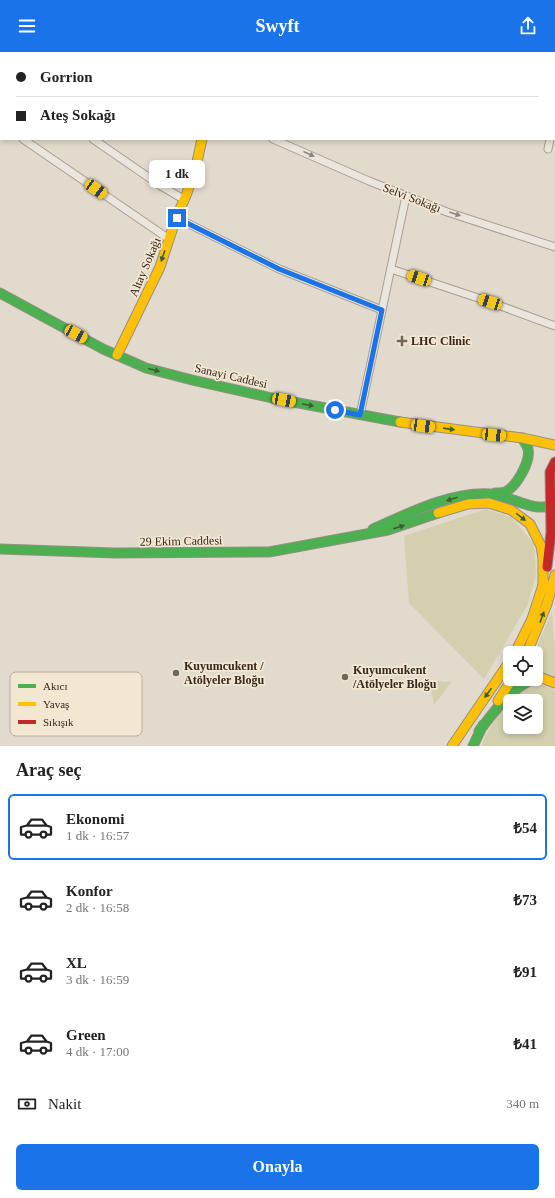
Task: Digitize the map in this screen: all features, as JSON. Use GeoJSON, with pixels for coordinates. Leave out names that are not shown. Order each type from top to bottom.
{"type":"FeatureCollection","features":[{"type":"Feature","properties":{"kind":"main road","name":"Altay Sokağı"},"geometry":{"type":"LineString","coordinates":[[118,355],[160,267],[169,239],[185,200],[197,162],[202,140]]}},
{"type":"Feature","properties":{"kind":"main road","name":"Sanayi Caddesi"},"geometry":{"type":"LineString","coordinates":[[0,293],[103,349],[146,368],[272,398],[360,415],[460,431],[522,438],[555,445]]}},
{"type":"Feature","properties":{"kind":"main road"},"geometry":{"type":"LineString","coordinates":[[491,494],[508,491],[514,486],[528,457],[528,450],[522,438]]}},
{"type":"Feature","properties":{"kind":"main road"},"geometry":{"type":"LineString","coordinates":[[519,646],[527,633],[536,612],[543,589],[548,561],[553,506],[550,472],[552,454],[550,449],[543,442]]}},
{"type":"Feature","properties":{"kind":"main road"},"geometry":{"type":"LineString","coordinates":[[550,472],[555,462]]}},
{"type":"Feature","properties":{"kind":"main road","name":"29 Ekim Caddesi"},"geometry":{"type":"LineString","coordinates":[[360,534],[391,521],[456,498],[473,494],[491,494],[541,508],[553,506]]}},
{"type":"Feature","properties":{"kind":"main road","name":"29 Ekim Caddesi"},"geometry":{"type":"LineString","coordinates":[[0,549],[115,553],[269,552],[388,530],[427,516],[468,504],[489,503],[511,510],[530,524],[540,546],[543,558],[543,589]]}},
{"type":"Feature","properties":{"kind":"main road"},"geometry":{"type":"LineString","coordinates":[[530,646],[547,604],[555,576]]}},
{"type":"Feature","properties":{"kind":"main road"},"geometry":{"type":"LineString","coordinates":[[452,746],[503,671]]}},
{"type":"Feature","properties":{"kind":"main road"},"geometry":{"type":"LineString","coordinates":[[543,678],[555,683]]}},
{"type":"Feature","properties":{"kind":"main road"},"geometry":{"type":"LineString","coordinates":[[473,746],[480,731],[508,686]]}},
{"type":"Feature","properties":{"kind":"main road"},"geometry":{"type":"LineString","coordinates":[[480,731],[509,695],[520,686]]}},
{"type":"Feature","properties":{"kind":"street"},"geometry":{"type":"LineString","coordinates":[[24,140],[169,239]]}},
{"type":"Feature","properties":{"kind":"street"},"geometry":{"type":"LineString","coordinates":[[94,140],[161,186],[185,200]]}},
{"type":"Feature","properties":{"kind":"street","name":"Selvi Sokağı"},"geometry":{"type":"LineString","coordinates":[[275,140],[369,182],[447,212],[555,247]]}},
{"type":"Feature","properties":{"kind":"street"},"geometry":{"type":"LineString","coordinates":[[548,149],[550,140]]}},
{"type":"Feature","properties":{"kind":"street"},"geometry":{"type":"LineString","coordinates":[[360,415],[406,196]]}},
{"type":"Feature","properties":{"kind":"street"},"geometry":{"type":"LineString","coordinates":[[177,218],[279,269],[382,310]]}},
{"type":"Feature","properties":{"kind":"street"},"geometry":{"type":"LineString","coordinates":[[391,269],[490,302],[555,326]]}},
{"type":"Feature","properties":{"kind":"shaded area"},"geometry":{"type":"Polygon","coordinates":[[[486,509],[511,517],[534,544],[536,575],[528,604],[484,679],[409,603],[404,536],[486,509]]]}},
{"type":"Feature","properties":{"kind":"shaded area"},"geometry":{"type":"Polygon","coordinates":[[[552,611],[555,650],[555,679],[543,676],[543,646],[537,646],[552,611]]]}},
{"type":"Feature","properties":{"kind":"shaded area"},"geometry":{"type":"Polygon","coordinates":[[[424,679],[446,682],[452,681],[434,705],[431,690],[424,679]]]}},
{"type":"Feature","properties":{"kind":"shaded area"},"geometry":{"type":"Polygon","coordinates":[[[543,685],[555,691],[555,746],[482,746],[483,741],[503,709],[503,734],[543,734],[543,694],[519,694],[531,686],[543,685]]]}},
{"type":"Feature","properties":{"kind":"traffic: fast"},"geometry":{"type":"LineString","coordinates":[[0,293],[103,349],[146,368],[272,398],[400,422]]}},
{"type":"Feature","properties":{"kind":"traffic: fast"},"geometry":{"type":"LineString","coordinates":[[495,493],[503,493],[511,488],[519,478],[525,466],[528,448],[522,438]]}},
{"type":"Feature","properties":{"kind":"traffic: fast"},"geometry":{"type":"LineString","coordinates":[[373,529],[430,505],[460,496],[475,494],[499,495],[530,506],[546,507],[555,505]]}},
{"type":"Feature","properties":{"kind":"traffic: fast"},"geometry":{"type":"LineString","coordinates":[[0,549],[115,553],[269,552],[388,530],[438,513]]}},
{"type":"Feature","properties":{"kind":"traffic: fast"},"geometry":{"type":"LineString","coordinates":[[479,731],[510,695],[521,686]]}},
{"type":"Feature","properties":{"kind":"traffic: fast"},"geometry":{"type":"LineString","coordinates":[[473,746],[483,725]]}},
{"type":"Feature","properties":{"kind":"traffic: slow"},"geometry":{"type":"LineString","coordinates":[[117,355],[160,267],[175,221],[187,193],[197,162],[202,140]]}},
{"type":"Feature","properties":{"kind":"traffic: slow"},"geometry":{"type":"LineString","coordinates":[[400,422],[522,438],[555,445]]}},
{"type":"Feature","properties":{"kind":"traffic: slow"},"geometry":{"type":"LineString","coordinates":[[438,513],[468,504],[489,503],[511,510],[530,524],[541,546],[543,558],[543,589]]}},
{"type":"Feature","properties":{"kind":"traffic: slow"},"geometry":{"type":"LineString","coordinates":[[530,646],[547,604],[555,575]]}},
{"type":"Feature","properties":{"kind":"traffic: slow"},"geometry":{"type":"LineString","coordinates":[[518,646],[532,619],[544,582]]}},
{"type":"Feature","properties":{"kind":"traffic: slow"},"geometry":{"type":"LineString","coordinates":[[452,746],[503,671]]}},
{"type":"Feature","properties":{"kind":"traffic: slow"},"geometry":{"type":"LineString","coordinates":[[543,678],[555,683]]}},
{"type":"Feature","properties":{"kind":"traffic: slow"},"geometry":{"type":"LineString","coordinates":[[498,701],[508,686]]}},
{"type":"Feature","properties":{"kind":"traffic: jam"},"geometry":{"type":"LineString","coordinates":[[547,567],[551,532],[550,472],[555,462]]}},
{"type":"Feature","properties":{"kind":"place","name":"LHC Clinic"},"geometry":{"type":"Point","coordinates":[402,341]}},
{"type":"Feature","properties":{"kind":"place","name":"Kuyumcukent / Atölyeler Bloğu"},"geometry":{"type":"Point","coordinates":[176,673]}},
{"type":"Feature","properties":{"kind":"place","name":"Kuyumcukent /Atölyeler Bloğu"},"geometry":{"type":"Point","coordinates":[345,677]}},
{"type":"Feature","properties":{"kind":"route"},"geometry":{"type":"LineString","coordinates":[[177,218],[279,269],[382,310],[360,415],[335,410]]}}]}
